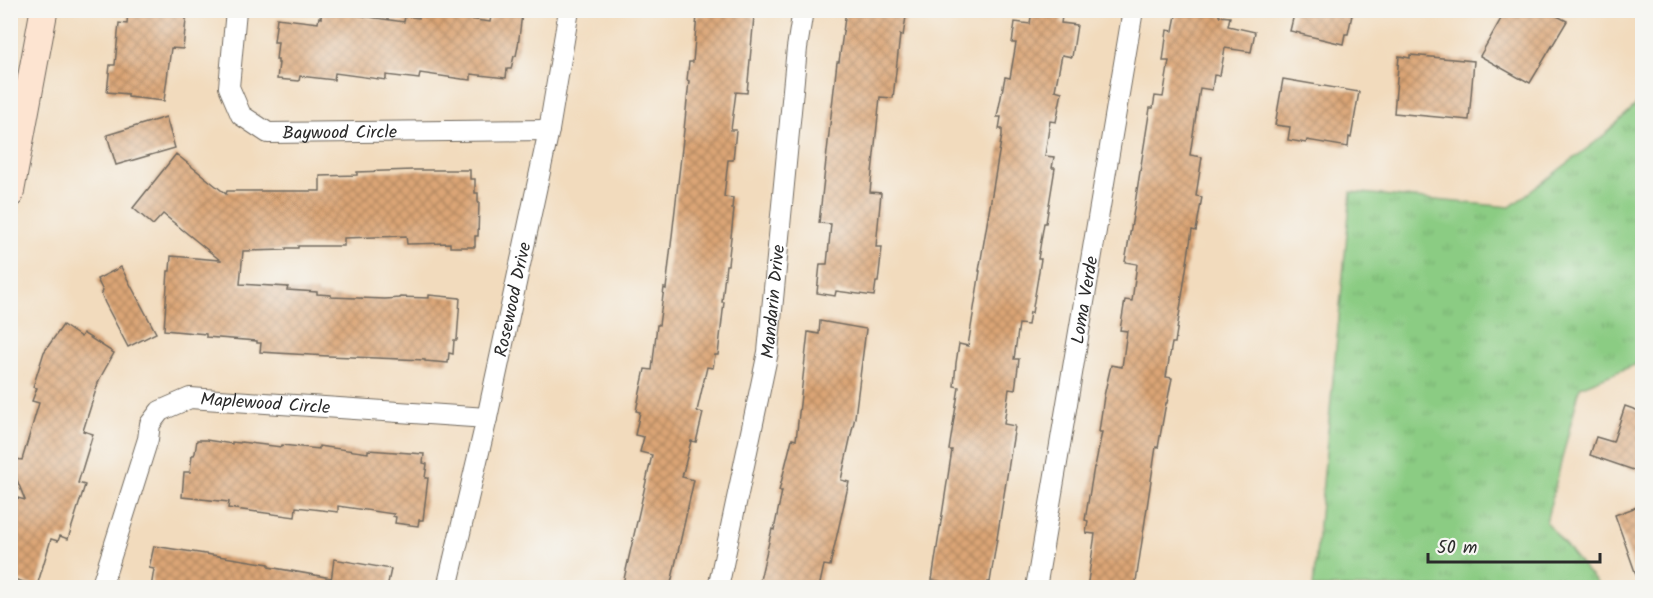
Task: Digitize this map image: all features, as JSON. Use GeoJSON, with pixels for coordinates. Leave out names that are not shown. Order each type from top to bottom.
{"type":"FeatureCollection","features":[{"type":"Feature","properties":{"kind":"main road"},"geometry":{"type":"LineString","coordinates":[[10,194],[44,10]]}},
{"type":"Feature","properties":{"kind":"street","name":"Baywood Circle"},"geometry":{"type":"LineString","coordinates":[[236,10],[229,87],[241,115],[268,133],[549,130]]}},
{"type":"Feature","properties":{"kind":"street","name":"Rosewood Drive"},"geometry":{"type":"LineString","coordinates":[[447,588],[488,418],[549,130],[569,10]]}},
{"type":"Feature","properties":{"kind":"street","name":"Mandarin Drive"},"geometry":{"type":"LineString","coordinates":[[718,588],[768,352],[797,48],[803,10]]}},
{"type":"Feature","properties":{"kind":"street","name":"Loma Verde"},"geometry":{"type":"LineString","coordinates":[[1036,588],[1133,10]]}},
{"type":"Feature","properties":{"kind":"street","name":"Maplewood Circle"},"geometry":{"type":"LineString","coordinates":[[100,588],[148,439],[150,424],[160,411],[190,398],[488,418]]}},
{"type":"Feature","properties":{"kind":"green space"},"geometry":{"type":"Polygon","coordinates":[[[1642,99],[1642,362],[1580,387],[1546,522],[1600,587],[1313,587],[1351,192],[1510,207],[1602,137],[1642,99]]]}},
{"type":"Feature","properties":{"kind":"building"},"geometry":{"type":"Polygon","coordinates":[[[128,10],[187,10],[183,49],[171,48],[164,101],[107,92],[110,65],[115,65],[119,23],[127,24],[128,10]]]}},
{"type":"Feature","properties":{"kind":"building"},"geometry":{"type":"Polygon","coordinates":[[[322,10],[343,10],[348,14],[404,22],[405,16],[447,19],[447,16],[490,22],[492,10],[522,14],[516,56],[514,56],[511,69],[507,69],[506,78],[471,74],[471,80],[420,73],[419,79],[386,75],[386,80],[335,73],[334,80],[300,76],[299,81],[277,79],[278,42],[274,42],[277,18],[318,23],[322,10]]]}},
{"type":"Feature","properties":{"kind":"building"},"geometry":{"type":"Polygon","coordinates":[[[846,10],[907,10],[903,36],[900,35],[893,98],[880,97],[870,192],[881,193],[876,247],[882,247],[874,296],[836,291],[835,296],[817,293],[820,264],[827,264],[831,224],[819,223],[837,62],[839,62],[846,10]]]}},
{"type":"Feature","properties":{"kind":"building"},"geometry":{"type":"Polygon","coordinates":[[[1032,10],[1063,10],[1061,23],[1077,25],[1072,57],[1062,55],[1055,90],[1062,92],[1056,122],[1050,121],[1045,156],[1054,157],[1052,168],[1055,168],[1038,259],[1041,259],[1032,313],[1030,312],[1028,325],[1019,324],[1014,359],[1019,359],[1015,390],[1009,389],[1004,424],[1015,426],[990,582],[987,588],[957,588],[932,580],[959,387],[954,386],[956,363],[959,344],[968,346],[1002,135],[1002,129],[999,129],[1001,117],[997,117],[1005,77],[1010,78],[1016,43],[1012,43],[1015,22],[1030,24],[1032,10]]]}},
{"type":"Feature","properties":{"kind":"building"},"geometry":{"type":"Polygon","coordinates":[[[1177,10],[1219,10],[1219,16],[1230,17],[1228,26],[1255,32],[1251,52],[1225,48],[1220,76],[1214,75],[1212,90],[1200,88],[1190,155],[1202,157],[1196,196],[1202,197],[1196,231],[1192,230],[1175,343],[1172,343],[1166,377],[1172,378],[1158,448],[1156,447],[1135,588],[1087,588],[1095,534],[1086,533],[1088,521],[1085,520],[1102,432],[1099,432],[1104,396],[1111,365],[1122,367],[1127,331],[1120,330],[1125,300],[1132,301],[1137,264],[1125,262],[1150,108],[1153,108],[1155,96],[1163,97],[1169,61],[1163,61],[1167,30],[1173,31],[1177,10]]]}},
{"type":"Feature","properties":{"kind":"building"},"geometry":{"type":"Polygon","coordinates":[[[1295,10],[1331,10],[1352,15],[1348,34],[1345,34],[1343,44],[1290,31],[1295,10]]]}},
{"type":"Feature","properties":{"kind":"building"},"geometry":{"type":"Polygon","coordinates":[[[1506,10],[1559,10],[1557,16],[1567,21],[1530,83],[1480,56],[1506,10]]]}},
{"type":"Feature","properties":{"kind":"building"},"geometry":{"type":"Polygon","coordinates":[[[709,11],[754,16],[747,93],[736,92],[731,130],[736,130],[733,160],[728,160],[724,197],[733,198],[732,209],[734,209],[728,265],[726,265],[718,355],[715,355],[713,368],[707,367],[697,411],[703,413],[696,442],[691,441],[682,477],[694,480],[670,588],[622,588],[652,455],[640,452],[644,437],[635,435],[640,412],[636,411],[645,369],[652,370],[657,325],[659,325],[664,288],[666,289],[689,81],[687,80],[689,62],[693,62],[697,15],[708,16],[709,11]]]}},
{"type":"Feature","properties":{"kind":"building"},"geometry":{"type":"Polygon","coordinates":[[[1410,55],[1474,61],[1469,120],[1394,113],[1399,56],[1410,58],[1410,55]]]}},
{"type":"Feature","properties":{"kind":"building"},"geometry":{"type":"Polygon","coordinates":[[[1283,79],[1359,92],[1348,147],[1307,140],[1306,143],[1288,140],[1290,127],[1275,125],[1283,79]]]}},
{"type":"Feature","properties":{"kind":"building"},"geometry":{"type":"Polygon","coordinates":[[[166,117],[175,148],[116,165],[107,135],[166,117]]]}},
{"type":"Feature","properties":{"kind":"building"},"geometry":{"type":"Polygon","coordinates":[[[176,154],[226,194],[227,191],[320,191],[320,176],[357,175],[357,172],[470,170],[470,179],[475,179],[475,193],[478,193],[479,202],[478,236],[475,236],[475,247],[450,247],[450,243],[407,244],[406,236],[344,238],[344,246],[298,246],[298,248],[286,248],[286,250],[243,251],[240,284],[288,287],[287,290],[317,292],[317,294],[331,295],[331,297],[385,299],[429,298],[429,295],[460,298],[457,340],[454,340],[453,354],[449,353],[448,363],[260,352],[261,343],[257,341],[206,337],[206,334],[164,330],[171,256],[220,260],[163,214],[153,225],[133,208],[176,154]]]}},
{"type":"Feature","properties":{"kind":"building"},"geometry":{"type":"Polygon","coordinates":[[[121,267],[156,333],[128,347],[105,303],[101,293],[103,291],[97,279],[121,267]]]}},
{"type":"Feature","properties":{"kind":"building"},"geometry":{"type":"Polygon","coordinates":[[[820,321],[866,329],[855,417],[841,480],[849,482],[830,566],[824,565],[819,588],[760,588],[759,584],[782,491],[779,491],[792,439],[796,440],[808,332],[819,334],[820,321]]]}},
{"type":"Feature","properties":{"kind":"building"},"geometry":{"type":"Polygon","coordinates":[[[63,325],[81,337],[83,333],[114,353],[99,380],[83,431],[93,434],[78,483],[85,485],[68,539],[60,536],[58,541],[51,539],[37,586],[10,578],[10,496],[25,500],[13,470],[16,459],[22,460],[39,403],[32,401],[37,388],[33,387],[44,352],[63,325]]]}},
{"type":"Feature","properties":{"kind":"building"},"geometry":{"type":"Polygon","coordinates":[[[1625,406],[1642,412],[1642,473],[1590,455],[1596,437],[1613,442],[1625,406]]]}},
{"type":"Feature","properties":{"kind":"building"},"geometry":{"type":"Polygon","coordinates":[[[197,440],[319,449],[319,446],[368,453],[368,450],[424,454],[423,463],[427,464],[425,478],[428,478],[423,520],[419,520],[418,526],[395,523],[394,514],[338,506],[338,512],[296,507],[295,517],[228,508],[229,502],[182,497],[184,472],[190,472],[197,440]]]}},
{"type":"Feature","properties":{"kind":"building"},"geometry":{"type":"Polygon","coordinates":[[[1642,505],[1642,585],[1640,586],[1615,515],[1642,505]]]}},
{"type":"Feature","properties":{"kind":"building"},"geometry":{"type":"Polygon","coordinates":[[[154,546],[269,564],[269,567],[331,578],[331,581],[334,559],[391,569],[387,588],[151,588],[154,569],[149,568],[154,546]]]}}]}
